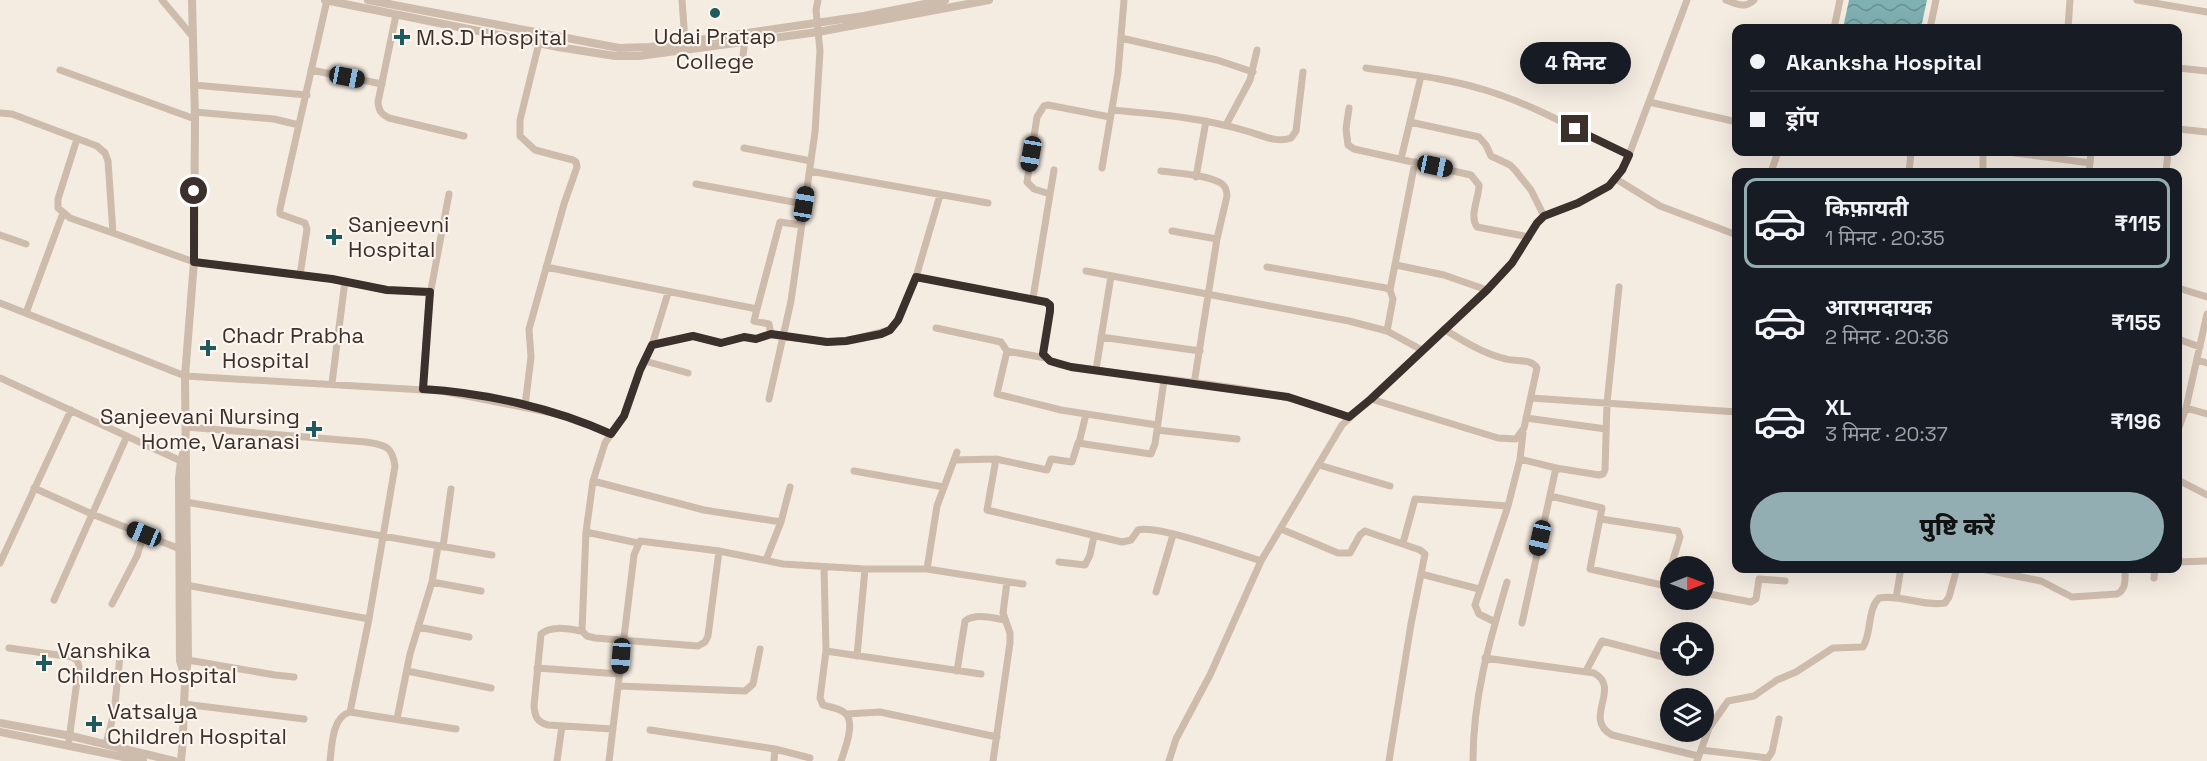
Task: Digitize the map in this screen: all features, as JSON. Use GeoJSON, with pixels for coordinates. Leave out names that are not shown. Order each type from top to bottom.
{"type":"FeatureCollection","features":[{"type":"Feature","properties":{"kind":"street"},"geometry":{"type":"LineString","coordinates":[[162,0],[193,37]]}},
{"type":"Feature","properties":{"kind":"street"},"geometry":{"type":"LineString","coordinates":[[181,761],[185,676],[188,660],[186,502],[188,460],[185,376],[194,262],[195,116],[192,0]]}},
{"type":"Feature","properties":{"kind":"street"},"geometry":{"type":"LineString","coordinates":[[300,275],[307,229],[305,223],[284,217],[280,214],[280,209],[307,95],[326,0],[539,43],[615,56],[639,56],[989,0]]}},
{"type":"Feature","properties":{"kind":"street"},"geometry":{"type":"LineString","coordinates":[[368,0],[619,48],[650,47],[818,27],[945,0]]}},
{"type":"Feature","properties":{"kind":"street"},"geometry":{"type":"LineString","coordinates":[[682,0],[685,42]]}},
{"type":"Feature","properties":{"kind":"street"},"geometry":{"type":"LineString","coordinates":[[769,399],[791,302],[810,171],[820,62],[818,0]]}},
{"type":"Feature","properties":{"kind":"street"},"geometry":{"type":"LineString","coordinates":[[1102,168],[1121,38],[1124,0]]}},
{"type":"Feature","properties":{"kind":"street"},"geometry":{"type":"LineString","coordinates":[[1169,761],[1176,739],[1210,675],[1261,561],[1342,425],[1487,290],[1512,263],[1537,223],[1544,216],[1596,195],[1616,179],[1629,155],[1687,0]]}},
{"type":"Feature","properties":{"kind":"street"},"geometry":{"type":"LineString","coordinates":[[1726,0],[1744,5],[1754,0]]}},
{"type":"Feature","properties":{"kind":"street"},"geometry":{"type":"LineString","coordinates":[[1835,24],[1840,0]]}},
{"type":"Feature","properties":{"kind":"street"},"geometry":{"type":"LineString","coordinates":[[1931,24],[1936,0]]}},
{"type":"Feature","properties":{"kind":"street"},"geometry":{"type":"LineString","coordinates":[[2068,24],[2070,0]]}},
{"type":"Feature","properties":{"kind":"street"},"geometry":{"type":"LineString","coordinates":[[2137,0],[2207,12]]}},
{"type":"Feature","properties":{"kind":"street"},"geometry":{"type":"LineString","coordinates":[[396,15],[378,102],[379,110],[383,115],[464,136]]}},
{"type":"Feature","properties":{"kind":"street"},"geometry":{"type":"LineString","coordinates":[[1121,38],[1217,60],[1253,72]]}},
{"type":"Feature","properties":{"kind":"street"},"geometry":{"type":"LineString","coordinates":[[742,63],[746,40]]}},
{"type":"Feature","properties":{"kind":"street"},"geometry":{"type":"LineString","coordinates":[[525,406],[531,357],[531,342],[528,335],[564,204],[578,167],[573,160],[535,150],[520,136],[520,120],[539,43]]}},
{"type":"Feature","properties":{"kind":"street"},"geometry":{"type":"LineString","coordinates":[[1227,125],[1253,72],[1257,50]]}},
{"type":"Feature","properties":{"kind":"street"},"geometry":{"type":"LineString","coordinates":[[2182,68],[2207,71]]}},
{"type":"Feature","properties":{"kind":"street"},"geometry":{"type":"LineString","coordinates":[[1366,69],[1448,80],[1487,90],[1629,155]]}},
{"type":"Feature","properties":{"kind":"street"},"geometry":{"type":"LineString","coordinates":[[60,70],[195,116],[274,119],[299,125]]}},
{"type":"Feature","properties":{"kind":"street"},"geometry":{"type":"LineString","coordinates":[[311,70],[382,84]]}},
{"type":"Feature","properties":{"kind":"street"},"geometry":{"type":"LineString","coordinates":[[1050,194],[1034,189],[1027,182],[1040,110],[1048,105],[1111,114],[1227,125],[1280,140],[1291,138],[1296,130],[1303,72]]}},
{"type":"Feature","properties":{"kind":"street"},"geometry":{"type":"LineString","coordinates":[[1401,159],[1421,76]]}},
{"type":"Feature","properties":{"kind":"street"},"geometry":{"type":"LineString","coordinates":[[194,85],[307,95]]}},
{"type":"Feature","properties":{"kind":"street"},"geometry":{"type":"LineString","coordinates":[[1649,102],[1732,121]]}},
{"type":"Feature","properties":{"kind":"street"},"geometry":{"type":"LineString","coordinates":[[1349,108],[1346,129],[1348,145],[1354,149],[1455,171],[1476,179],[1479,193],[1473,223],[1477,227],[1529,237]]}},
{"type":"Feature","properties":{"kind":"street"},"geometry":{"type":"LineString","coordinates":[[1,112],[97,146],[105,153],[108,161],[113,233]]}},
{"type":"Feature","properties":{"kind":"street"},"geometry":{"type":"LineString","coordinates":[[1196,177],[1206,122]]}},
{"type":"Feature","properties":{"kind":"street"},"geometry":{"type":"LineString","coordinates":[[1410,122],[1479,137],[1491,156],[1510,165],[1531,190],[1544,216]]}},
{"type":"Feature","properties":{"kind":"street"},"geometry":{"type":"LineString","coordinates":[[2182,129],[2207,132]]}},
{"type":"Feature","properties":{"kind":"street"},"geometry":{"type":"LineString","coordinates":[[77,139],[58,199],[58,208],[63,213],[194,262],[345,281],[387,290],[430,292]]}},
{"type":"Feature","properties":{"kind":"street"},"geometry":{"type":"LineString","coordinates":[[744,148],[811,161]]}},
{"type":"Feature","properties":{"kind":"street"},"geometry":{"type":"LineString","coordinates":[[2038,156],[2090,163]]}},
{"type":"Feature","properties":{"kind":"street"},"geometry":{"type":"LineString","coordinates":[[2089,168],[2091,156]]}},
{"type":"Feature","properties":{"kind":"street"},"geometry":{"type":"LineString","coordinates":[[1387,331],[1393,299],[1390,290],[1415,162]]}},
{"type":"Feature","properties":{"kind":"street"},"geometry":{"type":"LineString","coordinates":[[1033,298],[1054,170]]}},
{"type":"Feature","properties":{"kind":"street"},"geometry":{"type":"LineString","coordinates":[[810,171],[988,203]]}},
{"type":"Feature","properties":{"kind":"street"},"geometry":{"type":"LineString","coordinates":[[1161,171],[1215,180],[1227,189],[1194,384]]}},
{"type":"Feature","properties":{"kind":"street"},"geometry":{"type":"LineString","coordinates":[[1616,179],[1660,206],[1732,234]]}},
{"type":"Feature","properties":{"kind":"street"},"geometry":{"type":"LineString","coordinates":[[696,184],[804,204]]}},
{"type":"Feature","properties":{"kind":"street"},"geometry":{"type":"LineString","coordinates":[[423,389],[430,292],[449,194]]}},
{"type":"Feature","properties":{"kind":"street"},"geometry":{"type":"LineString","coordinates":[[652,345],[693,336],[721,343],[744,337],[756,339],[771,334],[827,342],[846,341],[890,330],[898,320],[916,277],[940,195]]}},
{"type":"Feature","properties":{"kind":"street"},"geometry":{"type":"LineString","coordinates":[[26,313],[63,213]]}},
{"type":"Feature","properties":{"kind":"street"},"geometry":{"type":"LineString","coordinates":[[771,334],[770,324],[754,321],[780,222],[801,225]]}},
{"type":"Feature","properties":{"kind":"street"},"geometry":{"type":"LineString","coordinates":[[1172,231],[1217,239]]}},
{"type":"Feature","properties":{"kind":"street"},"geometry":{"type":"LineString","coordinates":[[0,235],[26,244]]}},
{"type":"Feature","properties":{"kind":"street"},"geometry":{"type":"LineString","coordinates":[[1396,265],[1444,275],[1487,290]]}},
{"type":"Feature","properties":{"kind":"street"},"geometry":{"type":"LineString","coordinates":[[546,267],[757,309]]}},
{"type":"Feature","properties":{"kind":"street"},"geometry":{"type":"LineString","coordinates":[[1267,267],[1378,285],[1390,290]]}},
{"type":"Feature","properties":{"kind":"street"},"geometry":{"type":"LineString","coordinates":[[1086,272],[1349,321],[1387,331],[1422,350]]}},
{"type":"Feature","properties":{"kind":"street"},"geometry":{"type":"LineString","coordinates":[[1096,370],[1111,276]]}},
{"type":"Feature","properties":{"kind":"street"},"geometry":{"type":"LineString","coordinates":[[916,277],[1033,298],[1050,305],[1044,346],[1046,358]]}},
{"type":"Feature","properties":{"kind":"street"},"geometry":{"type":"LineString","coordinates":[[332,383],[345,281]]}},
{"type":"Feature","properties":{"kind":"street"},"geometry":{"type":"LineString","coordinates":[[1520,459],[1556,468],[1603,474],[1618,287]]}},
{"type":"Feature","properties":{"kind":"street"},"geometry":{"type":"LineString","coordinates":[[2182,289],[2207,297]]}},
{"type":"Feature","properties":{"kind":"street"},"geometry":{"type":"LineString","coordinates":[[582,631],[586,532],[593,481],[605,443],[624,416],[652,345],[668,293]]}},
{"type":"Feature","properties":{"kind":"street"},"geometry":{"type":"LineString","coordinates":[[0,303],[185,376],[423,389],[473,396],[567,416],[611,434]]}},
{"type":"Feature","properties":{"kind":"street"},"geometry":{"type":"LineString","coordinates":[[2182,419],[2207,314]]}},
{"type":"Feature","properties":{"kind":"street"},"geometry":{"type":"LineString","coordinates":[[936,328],[1000,342],[1007,351],[1046,358],[1057,364],[1288,397],[1349,417]]}},
{"type":"Feature","properties":{"kind":"street"},"geometry":{"type":"LineString","coordinates":[[1444,330],[1498,357],[1534,363],[1537,368],[1520,459],[1508,506],[1479,590],[1476,610],[1479,614],[1496,622]]}},
{"type":"Feature","properties":{"kind":"street"},"geometry":{"type":"LineString","coordinates":[[1101,337],[1200,351]]}},
{"type":"Feature","properties":{"kind":"street"},"geometry":{"type":"LineString","coordinates":[[2182,340],[2200,347]]}},
{"type":"Feature","properties":{"kind":"street"},"geometry":{"type":"LineString","coordinates":[[1007,351],[997,394],[1061,410],[1157,428],[1237,439]]}},
{"type":"Feature","properties":{"kind":"street"},"geometry":{"type":"LineString","coordinates":[[2197,360],[2207,363]]}},
{"type":"Feature","properties":{"kind":"street"},"geometry":{"type":"LineString","coordinates":[[645,361],[688,373]]}},
{"type":"Feature","properties":{"kind":"street"},"geometry":{"type":"LineString","coordinates":[[0,378],[181,461]]}},
{"type":"Feature","properties":{"kind":"street"},"geometry":{"type":"LineString","coordinates":[[1079,443],[1151,454],[1154,450],[1164,380]]}},
{"type":"Feature","properties":{"kind":"street"},"geometry":{"type":"LineString","coordinates":[[1531,398],[1732,412]]}},
{"type":"Feature","properties":{"kind":"street"},"geometry":{"type":"LineString","coordinates":[[1371,399],[1504,439],[1516,439],[1524,428]]}},
{"type":"Feature","properties":{"kind":"street"},"geometry":{"type":"LineString","coordinates":[[2186,408],[2207,414]]}},
{"type":"Feature","properties":{"kind":"street"},"geometry":{"type":"LineString","coordinates":[[0,563],[71,410]]}},
{"type":"Feature","properties":{"kind":"street"},"geometry":{"type":"LineString","coordinates":[[954,460],[996,459],[1047,470],[1051,459],[1072,462],[1086,414]]}},
{"type":"Feature","properties":{"kind":"street"},"geometry":{"type":"LineString","coordinates":[[1526,418],[1606,429]]}},
{"type":"Feature","properties":{"kind":"street"},"geometry":{"type":"LineString","coordinates":[[186,427],[382,444],[390,449],[394,456],[395,466],[369,619],[350,712]]}},
{"type":"Feature","properties":{"kind":"street"},"geometry":{"type":"LineString","coordinates":[[54,600],[127,436]]}},
{"type":"Feature","properties":{"kind":"street"},"geometry":{"type":"LineString","coordinates":[[185,676],[180,661],[180,549],[181,461],[186,447]]}},
{"type":"Feature","properties":{"kind":"street"},"geometry":{"type":"LineString","coordinates":[[927,569],[937,506],[957,452]]}},
{"type":"Feature","properties":{"kind":"street"},"geometry":{"type":"LineString","coordinates":[[996,459],[987,510],[1127,542],[1142,528],[1261,561]]}},
{"type":"Feature","properties":{"kind":"street"},"geometry":{"type":"LineString","coordinates":[[1319,465],[1390,486]]}},
{"type":"Feature","properties":{"kind":"street"},"geometry":{"type":"LineString","coordinates":[[1521,623],[1556,468]]}},
{"type":"Feature","properties":{"kind":"street"},"geometry":{"type":"LineString","coordinates":[[854,471],[944,487]]}},
{"type":"Feature","properties":{"kind":"street"},"geometry":{"type":"LineString","coordinates":[[593,481],[704,510],[781,522]]}},
{"type":"Feature","properties":{"kind":"street"},"geometry":{"type":"LineString","coordinates":[[2182,482],[2207,495]]}},
{"type":"Feature","properties":{"kind":"street"},"geometry":{"type":"LineString","coordinates":[[766,560],[781,522],[790,487]]}},
{"type":"Feature","properties":{"kind":"street"},"geometry":{"type":"LineString","coordinates":[[34,488],[180,549]]}},
{"type":"Feature","properties":{"kind":"street"},"geometry":{"type":"LineString","coordinates":[[397,719],[407,670],[441,546],[451,489]]}},
{"type":"Feature","properties":{"kind":"street"},"geometry":{"type":"LineString","coordinates":[[1550,496],[1598,505],[1602,508],[1590,569],[1660,584]]}},
{"type":"Feature","properties":{"kind":"street"},"geometry":{"type":"LineString","coordinates":[[1403,543],[1416,499],[1508,506]]}},
{"type":"Feature","properties":{"kind":"street"},"geometry":{"type":"LineString","coordinates":[[186,502],[492,555]]}},
{"type":"Feature","properties":{"kind":"street"},"geometry":{"type":"LineString","coordinates":[[1601,519],[1678,531],[1680,537],[1675,556]]}},
{"type":"Feature","properties":{"kind":"street"},"geometry":{"type":"LineString","coordinates":[[1281,529],[1338,553],[1350,553],[1363,531],[1369,531],[1424,552],[1425,559],[1410,624],[1389,761]]}},
{"type":"Feature","properties":{"kind":"street"},"geometry":{"type":"LineString","coordinates":[[586,532],[638,543],[644,541],[719,551],[783,564],[865,569],[927,569],[1023,584]]}},
{"type":"Feature","properties":{"kind":"street"},"geometry":{"type":"LineString","coordinates":[[112,604],[137,556],[144,534]]}},
{"type":"Feature","properties":{"kind":"street"},"geometry":{"type":"LineString","coordinates":[[1156,592],[1173,535]]}},
{"type":"Feature","properties":{"kind":"street"},"geometry":{"type":"LineString","coordinates":[[1059,562],[1084,565],[1090,555],[1094,536]]}},
{"type":"Feature","properties":{"kind":"street"},"geometry":{"type":"LineString","coordinates":[[609,761],[619,686],[622,639],[634,555],[638,543]]}},
{"type":"Feature","properties":{"kind":"street"},"geometry":{"type":"LineString","coordinates":[[613,729],[540,723],[535,716],[541,634],[547,629],[559,628],[582,631],[587,636],[595,638],[698,646],[705,642],[708,636],[719,551]]}},
{"type":"Feature","properties":{"kind":"street"},"geometry":{"type":"LineString","coordinates":[[2182,562],[2207,561]]}},
{"type":"Feature","properties":{"kind":"street"},"geometry":{"type":"LineString","coordinates":[[824,567],[826,651],[820,698],[823,705],[846,714],[880,712],[997,737]]}},
{"type":"Feature","properties":{"kind":"street"},"geometry":{"type":"LineString","coordinates":[[857,656],[865,569]]}},
{"type":"Feature","properties":{"kind":"street"},"geometry":{"type":"LineString","coordinates":[[1896,598],[1900,573]]}},
{"type":"Feature","properties":{"kind":"street"},"geometry":{"type":"LineString","coordinates":[[1699,756],[1709,728],[1728,701],[1754,696],[1833,648],[1863,647],[1868,639],[1876,600],[1883,597],[1945,603],[1956,573]]}},
{"type":"Feature","properties":{"kind":"street"},"geometry":{"type":"LineString","coordinates":[[2002,573],[2041,581],[2064,594],[2079,597],[2117,594],[2124,587],[2125,573]]}},
{"type":"Feature","properties":{"kind":"street"},"geometry":{"type":"LineString","coordinates":[[2154,573],[2154,578]]}},
{"type":"Feature","properties":{"kind":"street"},"geometry":{"type":"LineString","coordinates":[[1421,574],[1479,590]]}},
{"type":"Feature","properties":{"kind":"street"},"geometry":{"type":"LineString","coordinates":[[1714,595],[1751,602],[1756,599],[1759,579],[1785,581]]}},
{"type":"Feature","properties":{"kind":"street"},"geometry":{"type":"LineString","coordinates":[[432,582],[481,591]]}},
{"type":"Feature","properties":{"kind":"street"},"geometry":{"type":"LineString","coordinates":[[993,761],[1010,643],[1010,633],[1004,613],[1008,582]]}},
{"type":"Feature","properties":{"kind":"street"},"geometry":{"type":"LineString","coordinates":[[1473,761],[1476,708],[1485,658],[1507,582]]}},
{"type":"Feature","properties":{"kind":"street"},"geometry":{"type":"LineString","coordinates":[[186,585],[369,619]]}},
{"type":"Feature","properties":{"kind":"street"},"geometry":{"type":"LineString","coordinates":[[957,671],[965,621],[970,617],[1005,620]]}},
{"type":"Feature","properties":{"kind":"street"},"geometry":{"type":"LineString","coordinates":[[418,627],[469,637]]}},
{"type":"Feature","properties":{"kind":"street"},"geometry":{"type":"LineString","coordinates":[[1586,671],[1602,641],[1660,656]]}},
{"type":"Feature","properties":{"kind":"street"},"geometry":{"type":"LineString","coordinates":[[9,648],[72,657],[77,660],[79,666],[68,746]]}},
{"type":"Feature","properties":{"kind":"street"},"geometry":{"type":"LineString","coordinates":[[619,686],[745,691],[753,684],[760,649]]}},
{"type":"Feature","properties":{"kind":"street"},"geometry":{"type":"LineString","coordinates":[[826,651],[981,674]]}},
{"type":"Feature","properties":{"kind":"street"},"geometry":{"type":"LineString","coordinates":[[106,744],[114,713],[120,656]]}},
{"type":"Feature","properties":{"kind":"street"},"geometry":{"type":"LineString","coordinates":[[1485,658],[1546,668],[1586,671],[1599,676],[1605,694],[1599,720],[1604,731],[1612,735],[1699,756],[1768,758],[1772,752],[1779,719]]}},
{"type":"Feature","properties":{"kind":"street"},"geometry":{"type":"LineString","coordinates":[[188,660],[294,677]]}},
{"type":"Feature","properties":{"kind":"street"},"geometry":{"type":"LineString","coordinates":[[537,668],[620,674]]}},
{"type":"Feature","properties":{"kind":"street"},"geometry":{"type":"LineString","coordinates":[[407,670],[490,688]]}},
{"type":"Feature","properties":{"kind":"street"},"geometry":{"type":"LineString","coordinates":[[184,704],[304,719]]}},
{"type":"Feature","properties":{"kind":"street"},"geometry":{"type":"LineString","coordinates":[[330,761],[339,719],[346,713],[456,729]]}},
{"type":"Feature","properties":{"kind":"street"},"geometry":{"type":"LineString","coordinates":[[841,761],[848,729],[846,714]]}},
{"type":"Feature","properties":{"kind":"street"},"geometry":{"type":"LineString","coordinates":[[0,723],[71,736],[174,761]]}},
{"type":"Feature","properties":{"kind":"street"},"geometry":{"type":"LineString","coordinates":[[557,761],[562,726]]}},
{"type":"Feature","properties":{"kind":"street"},"geometry":{"type":"LineString","coordinates":[[650,730],[775,749],[810,758]]}},
{"type":"Feature","properties":{"kind":"street"},"geometry":{"type":"LineString","coordinates":[[0,732],[143,761]]}},
{"type":"Feature","properties":{"kind":"street"},"geometry":{"type":"LineString","coordinates":[[774,761],[775,749]]}},
{"type":"Feature","properties":{"kind":"water"},"geometry":{"type":"Polygon","coordinates":[[[1849,0],[1927,0],[1922,24],[1844,24],[1849,0]]]}},
{"type":"Feature","properties":{"kind":"place","name":"Udai Pratap College"},"geometry":{"type":"Point","coordinates":[715,13]}},
{"type":"Feature","properties":{"kind":"place","name":"M.S.D Hospital"},"geometry":{"type":"Point","coordinates":[402,37]}},
{"type":"Feature","properties":{"kind":"place","name":"Sanjeevni Hospital"},"geometry":{"type":"Point","coordinates":[334,237]}},
{"type":"Feature","properties":{"kind":"place","name":"Chadr Prabha Hospital"},"geometry":{"type":"Point","coordinates":[208,348]}},
{"type":"Feature","properties":{"kind":"place","name":"Sanjeevani Nursing Home, Varanasi"},"geometry":{"type":"Point","coordinates":[314,429]}},
{"type":"Feature","properties":{"kind":"place","name":"Vanshika Children Hospital"},"geometry":{"type":"Point","coordinates":[44,663]}},
{"type":"Feature","properties":{"kind":"place","name":"Vatsalya Children Hospital"},"geometry":{"type":"Point","coordinates":[94,724]}},
{"type":"Feature","properties":{"kind":"route"},"geometry":{"type":"LineString","coordinates":[[194,191],[194,262],[332,279],[387,290],[430,292],[423,389],[441,390],[536,408],[583,421],[611,434],[624,416],[640,370],[652,345],[693,336],[721,343],[744,337],[756,339],[771,334],[827,342],[881,334],[894,327],[916,277],[1046,302],[1050,305],[1050,311],[1043,354],[1057,364],[1288,397],[1349,417],[1487,290],[1512,263],[1537,223],[1544,216],[1596,195],[1616,179],[1629,155],[1575,129]]}}]}
